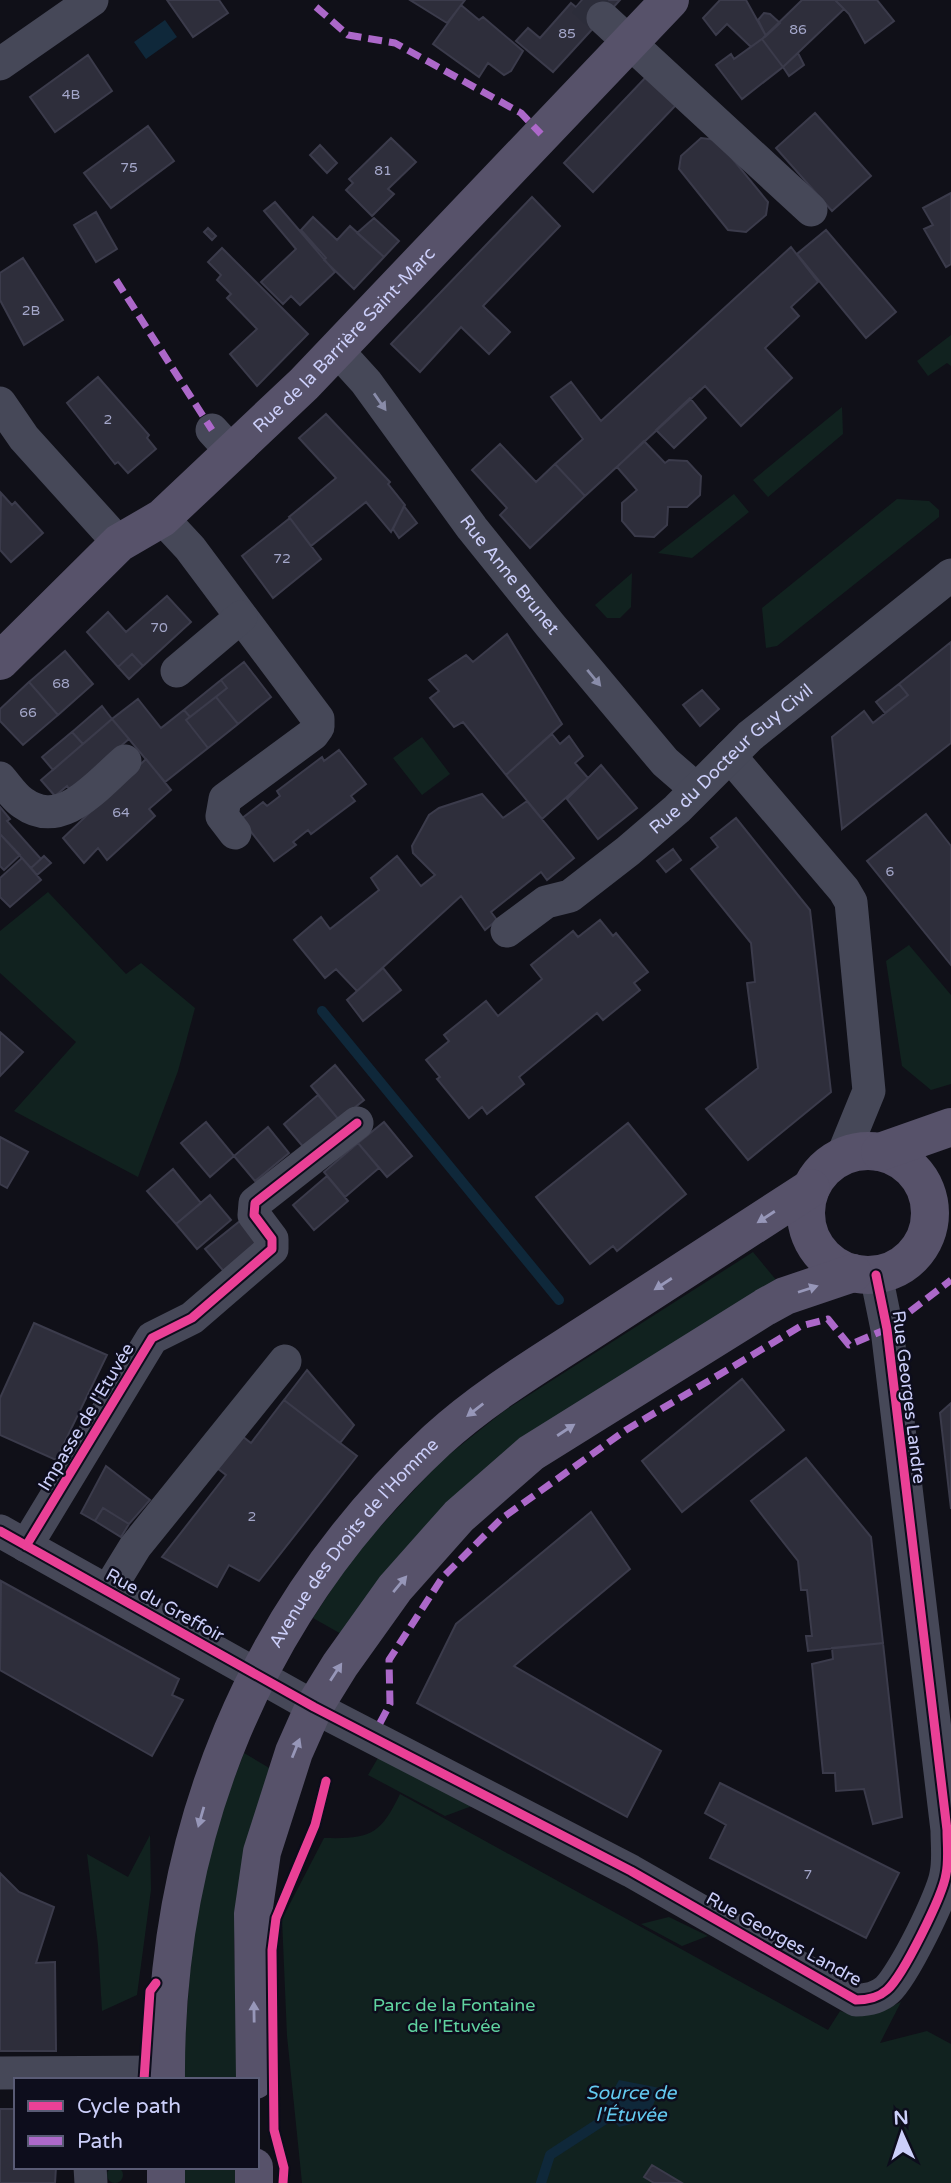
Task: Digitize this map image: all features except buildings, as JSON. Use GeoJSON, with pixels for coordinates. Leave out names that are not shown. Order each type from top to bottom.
{"type":"FeatureCollection","features":[{"type":"Feature","properties":{"kind":"main road","name":"Rue de la Barrière Saint-Marc"},"geometry":{"type":"LineString","coordinates":[[0,661],[119,543],[162,518],[222,441],[337,349],[617,30],[670,0]]}},
{"type":"Feature","properties":{"kind":"main road"},"geometry":{"type":"LineString","coordinates":[[880,1152],[951,1127]]}},
{"type":"Feature","properties":{"kind":"main road"},"geometry":{"type":"LineString","coordinates":[[255,2078],[253,1914],[262,1852],[294,1752],[314,1707],[395,1588],[459,1516],[531,1452],[775,1302],[864,1274],[895,1270],[937,1234],[920,1179],[895,1157],[880,1152],[860,1152],[842,1157]]}},
{"type":"Feature","properties":{"kind":"main road","name":"Avenue des Droits de l'Homme"},"geometry":{"type":"LineString","coordinates":[[166,2076],[172,1970],[200,1817],[230,1732],[257,1673],[300,1604],[367,1512],[438,1439],[505,1386],[811,1188],[829,1164],[842,1157]]}},
{"type":"Feature","properties":{"kind":"main road"},"geometry":{"type":"LineString","coordinates":[[811,1188],[806,1214],[812,1240],[822,1255],[864,1274]]}},
{"type":"Feature","properties":{"kind":"street"},"geometry":{"type":"LineString","coordinates":[[0,64],[92,0]]}},
{"type":"Feature","properties":{"kind":"street"},"geometry":{"type":"LineString","coordinates":[[617,30],[811,210]]}},
{"type":"Feature","properties":{"kind":"street","name":"Rue Anne Brunet"},"geometry":{"type":"LineString","coordinates":[[337,349],[366,382],[464,517],[550,625],[665,762],[695,788]]}},
{"type":"Feature","properties":{"kind":"street"},"geometry":{"type":"LineString","coordinates":[[0,403],[24,438],[119,543]]}},
{"type":"Feature","properties":{"kind":"street"},"geometry":{"type":"LineString","coordinates":[[162,518],[190,548],[318,719],[318,727],[313,734],[225,799],[222,816],[235,833]]}},
{"type":"Feature","properties":{"kind":"street","name":"Rue du Docteur Guy Civil"},"geometry":{"type":"LineString","coordinates":[[507,931],[546,902],[570,896],[677,809],[695,788],[772,717],[951,575]]}},
{"type":"Feature","properties":{"kind":"street"},"geometry":{"type":"LineString","coordinates":[[177,671],[242,617]]}},
{"type":"Feature","properties":{"kind":"street"},"geometry":{"type":"LineString","coordinates":[[730,756],[844,890],[851,902],[869,1091],[842,1157]]}},
{"type":"Feature","properties":{"kind":"street"},"geometry":{"type":"LineString","coordinates":[[0,778],[23,803],[42,811],[60,813],[75,804],[125,761]]}},
{"type":"Feature","properties":{"kind":"street","name":"Impasse de l'Etuvée"},"geometry":{"type":"LineString","coordinates":[[13,1539],[152,1338],[192,1318],[272,1249],[272,1239],[254,1215],[255,1203],[357,1123]]}},
{"type":"Feature","properties":{"kind":"street","name":"Rue Georges Landre"},"geometry":{"type":"LineString","coordinates":[[314,1707],[631,1871],[856,2000],[868,2000],[887,1990],[940,1895],[946,1873],[947,1830],[887,1329],[864,1274]]}},
{"type":"Feature","properties":{"kind":"street"},"geometry":{"type":"LineString","coordinates":[[108,1591],[135,1547],[285,1361]]}},
{"type":"Feature","properties":{"kind":"street","name":"Rue du Greffoir"},"geometry":{"type":"LineString","coordinates":[[13,1539],[314,1707]]}},
{"type":"Feature","properties":{"kind":"street"},"geometry":{"type":"LineString","coordinates":[[0,2073],[166,2076]]}},
{"type":"Feature","properties":{"kind":"green space"},"geometry":{"type":"Polygon","coordinates":[[[951,335],[951,366],[947,363],[928,376],[917,361],[951,335]]]}},
{"type":"Feature","properties":{"kind":"green space"},"geometry":{"type":"Polygon","coordinates":[[[842,407],[843,434],[768,497],[753,480],[842,407]]]}},
{"type":"Feature","properties":{"kind":"green space"},"geometry":{"type":"Polygon","coordinates":[[[734,494],[749,512],[692,558],[658,553],[734,494]]]}},
{"type":"Feature","properties":{"kind":"green space"},"geometry":{"type":"Polygon","coordinates":[[[897,499],[929,501],[939,510],[939,517],[777,646],[766,648],[762,608],[897,499]]]}},
{"type":"Feature","properties":{"kind":"green space"},"geometry":{"type":"Polygon","coordinates":[[[632,573],[631,607],[620,618],[607,618],[595,605],[632,573]]]}},
{"type":"Feature","properties":{"kind":"green space"},"geometry":{"type":"Polygon","coordinates":[[[422,737],[450,774],[422,795],[393,758],[422,737]]]}},
{"type":"Feature","properties":{"kind":"green space"},"geometry":{"type":"Polygon","coordinates":[[[48,892],[126,974],[141,963],[195,1008],[178,1071],[138,1177],[14,1111],[76,1042],[0,973],[0,931],[48,892]]]}},
{"type":"Feature","properties":{"kind":"green space"},"geometry":{"type":"Polygon","coordinates":[[[909,945],[951,995],[951,1084],[931,1090],[902,1066],[886,961],[909,945]]]}},
{"type":"Feature","properties":{"kind":"green space"},"geometry":{"type":"Polygon","coordinates":[[[753,1252],[777,1281],[629,1371],[343,1635],[313,1618],[354,1555],[441,1461],[504,1411],[753,1252]]]}},
{"type":"Feature","properties":{"kind":"green space"},"geometry":{"type":"Polygon","coordinates":[[[244,1753],[271,1769],[237,1901],[234,1940],[239,2078],[182,2078],[194,1917],[216,1826],[244,1753]]]}},
{"type":"Feature","properties":{"kind":"green space"},"geometry":{"type":"Polygon","coordinates":[[[378,1758],[472,1806],[445,1816],[368,1775],[378,1758]]]}},
{"type":"Feature","properties":{"kind":"green space","name":"Parc de la Fontaine de l'Etuvée"},"geometry":{"type":"Polygon","coordinates":[[[400,1794],[828,2030],[840,2011],[871,2013],[901,2002],[880,2043],[927,2031],[951,2044],[951,2183],[302,2183],[287,2036],[282,1919],[324,1838],[363,1836],[371,1832],[386,1819],[400,1794]]]}},
{"type":"Feature","properties":{"kind":"green space"},"geometry":{"type":"Polygon","coordinates":[[[150,1835],[151,1890],[137,1995],[102,2011],[98,1945],[87,1854],[128,1877],[150,1835]]]}},
{"type":"Feature","properties":{"kind":"green space"},"geometry":{"type":"Polygon","coordinates":[[[669,1917],[708,1936],[682,1946],[641,1924],[669,1917]]]}},
{"type":"Feature","properties":{"kind":"green space"},"geometry":{"type":"Polygon","coordinates":[[[109,2169],[121,2169],[123,2178],[118,2183],[112,2183],[107,2178],[109,2169]]]}},
{"type":"Feature","properties":{"kind":"green space"},"geometry":{"type":"Polygon","coordinates":[[[181,2169],[239,2169],[238,2183],[181,2183],[181,2169]]]}},
{"type":"Feature","properties":{"kind":"water"},"geometry":{"type":"Polygon","coordinates":[[[165,20],[177,37],[146,59],[134,42],[165,20]]]}},
{"type":"Feature","properties":{"kind":"water","name":"Source de l'Étuvée"},"geometry":{"type":"Polygon","coordinates":[[[619,2080],[660,2088],[647,2120],[619,2127],[603,2109],[619,2080]]]}},
{"type":"Feature","properties":{"kind":"waterway"},"geometry":{"type":"LineString","coordinates":[[322,1011],[559,1300]]}},
{"type":"Feature","properties":{"kind":"waterway"},"geometry":{"type":"LineString","coordinates":[[541,2183],[550,2155],[610,2116]]}},
{"type":"Feature","properties":{"kind":"tunnel"},"geometry":{"type":"LineString","coordinates":[[583,0],[603,18]]}},
{"type":"Feature","properties":{"kind":"marked path"},"geometry":{"type":"LineString","coordinates":[[316,7],[348,35],[395,43],[521,113],[541,134]]}},
{"type":"Feature","properties":{"kind":"marked path"},"geometry":{"type":"LineString","coordinates":[[116,280],[212,430]]}},
{"type":"Feature","properties":{"kind":"marked path"},"geometry":{"type":"LineString","coordinates":[[380,1723],[390,1704],[389,1660],[442,1578],[501,1519],[626,1430],[801,1326],[828,1319],[849,1345],[887,1329],[951,1280]]}},
{"type":"Feature","properties":{"kind":"cycle path"},"geometry":{"type":"LineString","coordinates":[[26,1546],[152,1338],[192,1318],[272,1249],[272,1239],[254,1215],[255,1203],[357,1123]]}},
{"type":"Feature","properties":{"kind":"cycle path"},"geometry":{"type":"LineString","coordinates":[[0,1531],[314,1707],[631,1871],[856,2000],[872,1998],[887,1990],[912,1953],[943,1884],[948,1858],[947,1830],[887,1329],[876,1275]]}},
{"type":"Feature","properties":{"kind":"cycle path"},"geometry":{"type":"LineString","coordinates":[[283,2183],[284,2168],[274,2130],[272,1950],[276,1918],[315,1825],[326,1781]]}},
{"type":"Feature","properties":{"kind":"cycle path"},"geometry":{"type":"LineString","coordinates":[[144,2078],[150,1991],[156,1983]]}}]}
